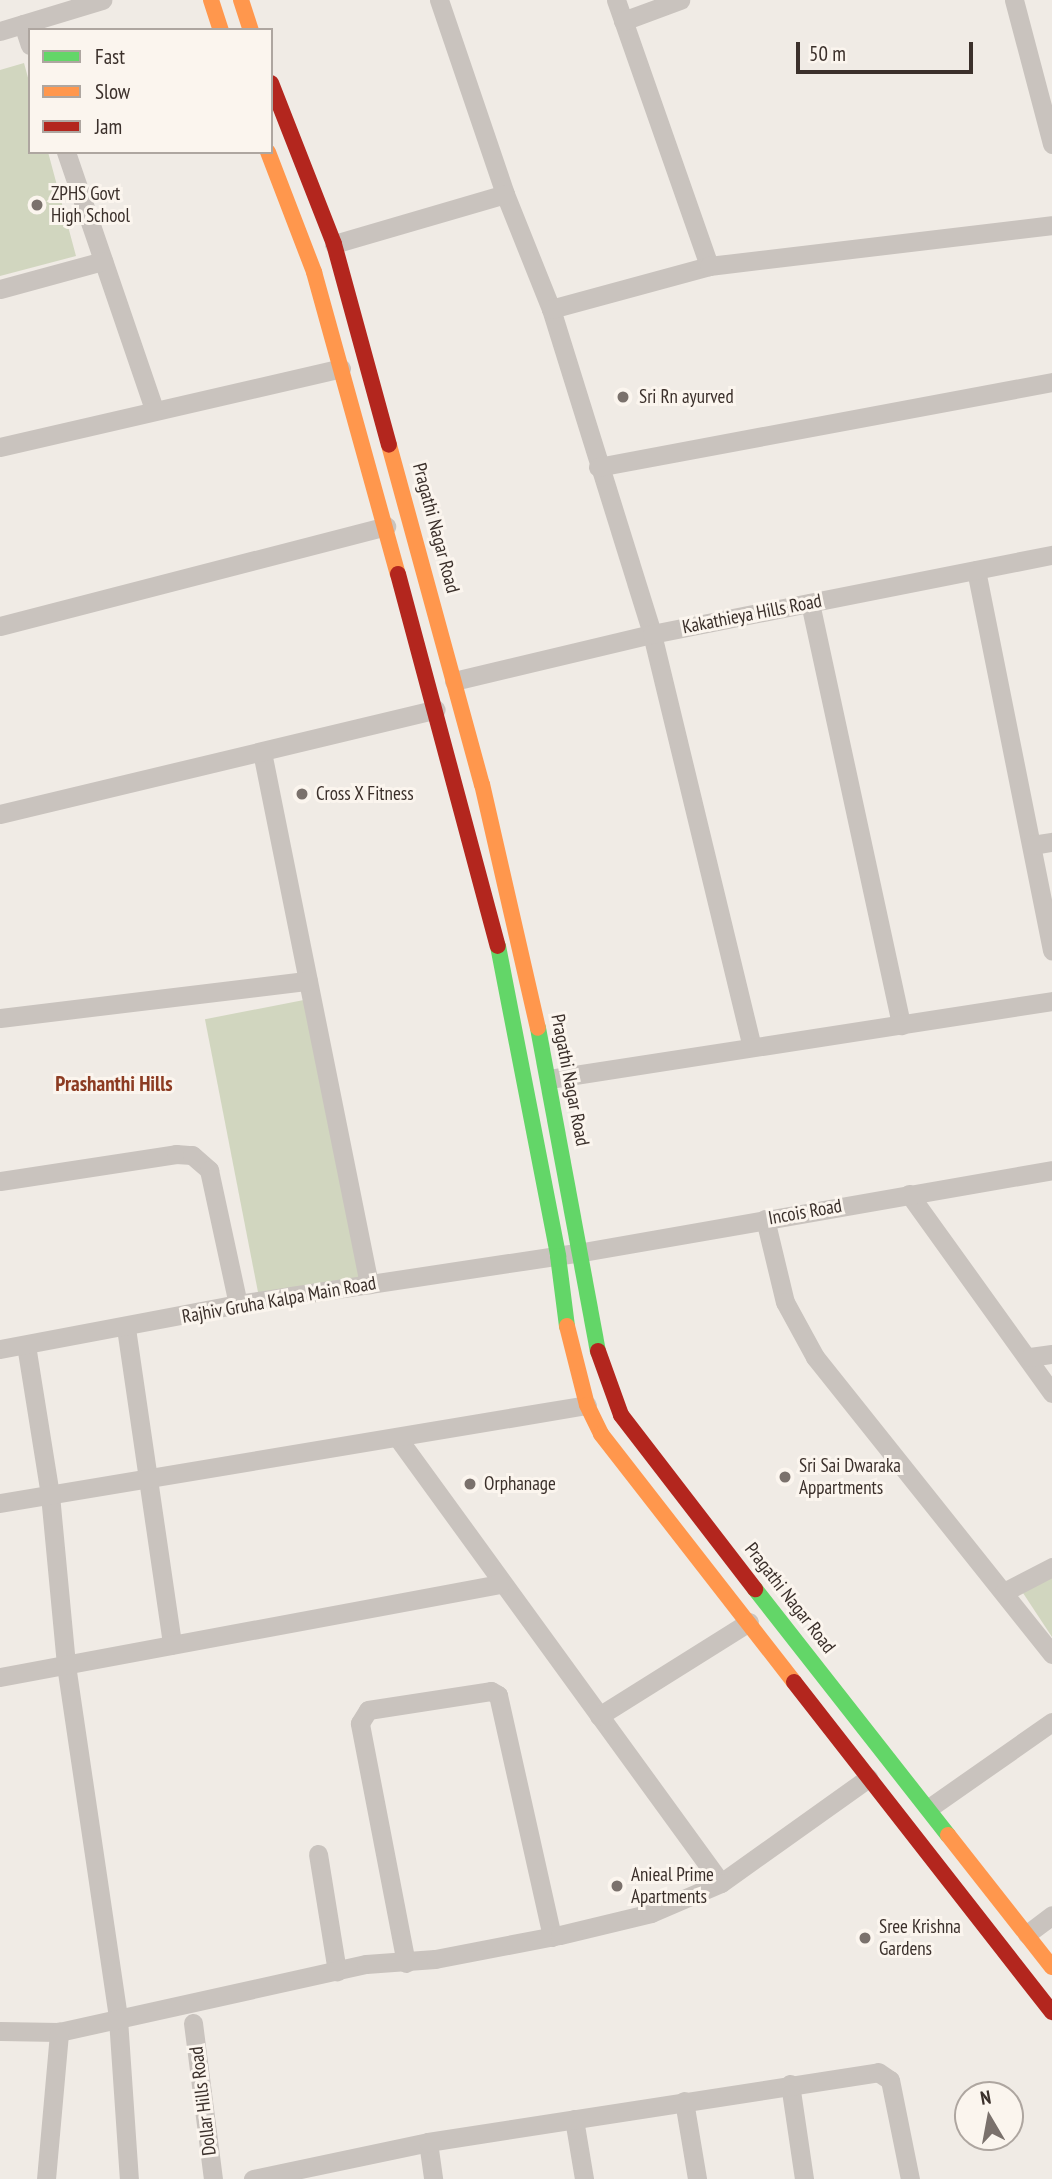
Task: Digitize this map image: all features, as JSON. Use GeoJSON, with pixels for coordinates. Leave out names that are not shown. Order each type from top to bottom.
{"type":"FeatureCollection","features":[{"type":"Feature","properties":{"kind":"main road"},"geometry":{"type":"LineString","coordinates":[[211,0],[220,28]]}},
{"type":"Feature","properties":{"kind":"main road"},"geometry":{"type":"LineString","coordinates":[[240,0],[250,28]]}},
{"type":"Feature","properties":{"kind":"main road","name":"Pragathi Nagar Road"},"geometry":{"type":"LineString","coordinates":[[273,88],[334,244],[454,681],[520,934],[583,1252],[601,1368],[621,1415],[1052,1967]]}},
{"type":"Feature","properties":{"kind":"main road"},"geometry":{"type":"LineString","coordinates":[[269,154],[314,272],[436,709],[499,956],[558,1256],[568,1334],[587,1405],[625,1466],[1052,2012]]}},
{"type":"Feature","properties":{"kind":"street"},"geometry":{"type":"LineString","coordinates":[[0,31],[102,0]]}},
{"type":"Feature","properties":{"kind":"street"},"geometry":{"type":"LineString","coordinates":[[439,0],[505,194],[551,309],[652,634],[751,1047]]}},
{"type":"Feature","properties":{"kind":"street"},"geometry":{"type":"LineString","coordinates":[[616,0],[709,266]]}},
{"type":"Feature","properties":{"kind":"street"},"geometry":{"type":"LineString","coordinates":[[623,21],[681,0]]}},
{"type":"Feature","properties":{"kind":"street"},"geometry":{"type":"LineString","coordinates":[[1014,0],[1052,144]]}},
{"type":"Feature","properties":{"kind":"street"},"geometry":{"type":"LineString","coordinates":[[23,24],[28,39]]}},
{"type":"Feature","properties":{"kind":"street"},"geometry":{"type":"LineString","coordinates":[[67,154],[154,409]]}},
{"type":"Feature","properties":{"kind":"street"},"geometry":{"type":"LineString","coordinates":[[334,244],[505,194]]}},
{"type":"Feature","properties":{"kind":"street"},"geometry":{"type":"LineString","coordinates":[[551,309],[709,266],[1052,225]]}},
{"type":"Feature","properties":{"kind":"street"},"geometry":{"type":"LineString","coordinates":[[0,289],[103,261]]}},
{"type":"Feature","properties":{"kind":"street"},"geometry":{"type":"LineString","coordinates":[[0,447],[154,409],[341,368]]}},
{"type":"Feature","properties":{"kind":"street"},"geometry":{"type":"LineString","coordinates":[[598,467],[1052,382]]}},
{"type":"Feature","properties":{"kind":"street"},"geometry":{"type":"LineString","coordinates":[[0,626],[386,526]]}},
{"type":"Feature","properties":{"kind":"street","name":"Kakathieya Hills Road"},"geometry":{"type":"LineString","coordinates":[[454,681],[652,634],[1052,555]]}},
{"type":"Feature","properties":{"kind":"street"},"geometry":{"type":"LineString","coordinates":[[976,570],[1052,950]]}},
{"type":"Feature","properties":{"kind":"street"},"geometry":{"type":"LineString","coordinates":[[810,603],[901,1025]]}},
{"type":"Feature","properties":{"kind":"street"},"geometry":{"type":"LineString","coordinates":[[0,814],[436,709]]}},
{"type":"Feature","properties":{"kind":"street"},"geometry":{"type":"LineString","coordinates":[[262,752],[369,1284]]}},
{"type":"Feature","properties":{"kind":"street"},"geometry":{"type":"LineString","coordinates":[[1032,845],[1052,842]]}},
{"type":"Feature","properties":{"kind":"street"},"geometry":{"type":"LineString","coordinates":[[0,1018],[308,981]]}},
{"type":"Feature","properties":{"kind":"street"},"geometry":{"type":"LineString","coordinates":[[549,1079],[1052,1000]]}},
{"type":"Feature","properties":{"kind":"street"},"geometry":{"type":"LineString","coordinates":[[0,1181],[176,1154],[192,1155],[209,1170],[238,1304]]}},
{"type":"Feature","properties":{"kind":"street","name":"Incois Road"},"geometry":{"type":"LineString","coordinates":[[558,1256],[1052,1170]]}},
{"type":"Feature","properties":{"kind":"street"},"geometry":{"type":"LineString","coordinates":[[909,1194],[1030,1357],[1052,1393]]}},
{"type":"Feature","properties":{"kind":"street"},"geometry":{"type":"LineString","coordinates":[[765,1219],[785,1302],[815,1357],[1052,1654]]}},
{"type":"Feature","properties":{"kind":"street","name":"Rajhiv Gruha Kalpa Main Road"},"geometry":{"type":"LineString","coordinates":[[0,1349],[126,1328],[238,1304],[558,1256]]}},
{"type":"Feature","properties":{"kind":"street"},"geometry":{"type":"LineString","coordinates":[[126,1328],[172,1645]]}},
{"type":"Feature","properties":{"kind":"street"},"geometry":{"type":"LineString","coordinates":[[26,1345],[50,1495],[66,1665],[118,2019],[128,2179]]}},
{"type":"Feature","properties":{"kind":"street"},"geometry":{"type":"LineString","coordinates":[[1030,1357],[1052,1354]]}},
{"type":"Feature","properties":{"kind":"street"},"geometry":{"type":"LineString","coordinates":[[0,1503],[587,1405]]}},
{"type":"Feature","properties":{"kind":"street"},"geometry":{"type":"LineString","coordinates":[[397,1437],[500,1584],[721,1883]]}},
{"type":"Feature","properties":{"kind":"street"},"geometry":{"type":"LineString","coordinates":[[1004,1592],[1052,1567]]}},
{"type":"Feature","properties":{"kind":"street"},"geometry":{"type":"LineString","coordinates":[[0,1677],[500,1584]]}},
{"type":"Feature","properties":{"kind":"street"},"geometry":{"type":"LineString","coordinates":[[599,1716],[749,1622]]}},
{"type":"Feature","properties":{"kind":"street"},"geometry":{"type":"LineString","coordinates":[[406,1963],[360,1723],[368,1710],[491,1691],[502,1700],[552,1937]]}},
{"type":"Feature","properties":{"kind":"street"},"geometry":{"type":"LineString","coordinates":[[929,1808],[1052,1722]]}},
{"type":"Feature","properties":{"kind":"street"},"geometry":{"type":"LineString","coordinates":[[0,2031],[59,2032],[337,1970],[406,1963],[552,1937],[651,1913],[721,1883],[868,1778]]}},
{"type":"Feature","properties":{"kind":"street"},"geometry":{"type":"LineString","coordinates":[[318,1854],[337,1970]]}},
{"type":"Feature","properties":{"kind":"street"},"geometry":{"type":"LineString","coordinates":[[1027,1934],[1052,1915]]}},
{"type":"Feature","properties":{"kind":"street","name":"Dollar Hills Road"},"geometry":{"type":"LineString","coordinates":[[194,2022],[213,2179]]}},
{"type":"Feature","properties":{"kind":"street"},"geometry":{"type":"LineString","coordinates":[[46,2179],[59,2032]]}},
{"type":"Feature","properties":{"kind":"street"},"geometry":{"type":"LineString","coordinates":[[253,2179],[324,2171],[428,2142],[878,2072],[890,2080],[910,2179]]}},
{"type":"Feature","properties":{"kind":"street"},"geometry":{"type":"LineString","coordinates":[[790,2084],[804,2179]]}},
{"type":"Feature","properties":{"kind":"street"},"geometry":{"type":"LineString","coordinates":[[684,2101],[697,2179]]}},
{"type":"Feature","properties":{"kind":"street"},"geometry":{"type":"LineString","coordinates":[[574,2119],[584,2179]]}},
{"type":"Feature","properties":{"kind":"street"},"geometry":{"type":"LineString","coordinates":[[428,2142],[433,2179]]}},
{"type":"Feature","properties":{"kind":"green space","name":"ZPHS Govt High School"},"geometry":{"type":"Polygon","coordinates":[[[24,63],[28,78],[28,154],[49,154],[76,256],[0,276],[0,70],[24,63]]]}},
{"type":"Feature","properties":{"kind":"green space"},"geometry":{"type":"Polygon","coordinates":[[[309,999],[363,1277],[259,1297],[205,1019],[309,999]]]}},
{"type":"Feature","properties":{"kind":"green space"},"geometry":{"type":"Polygon","coordinates":[[[1052,1574],[1052,1637],[1023,1593],[1052,1574]]]}},
{"type":"Feature","properties":{"kind":"traffic: fast"},"geometry":{"type":"LineString","coordinates":[[498,946],[558,1256],[567,1326]]}},
{"type":"Feature","properties":{"kind":"traffic: fast"},"geometry":{"type":"LineString","coordinates":[[538,1028],[598,1351]]}},
{"type":"Feature","properties":{"kind":"traffic: fast"},"geometry":{"type":"LineString","coordinates":[[755,1589],[948,1835]]}},
{"type":"Feature","properties":{"kind":"traffic: slow"},"geometry":{"type":"LineString","coordinates":[[211,0],[220,28]]}},
{"type":"Feature","properties":{"kind":"traffic: slow"},"geometry":{"type":"LineString","coordinates":[[241,0],[250,28]]}},
{"type":"Feature","properties":{"kind":"traffic: slow"},"geometry":{"type":"LineString","coordinates":[[269,154],[314,272],[398,574]]}},
{"type":"Feature","properties":{"kind":"traffic: slow"},"geometry":{"type":"LineString","coordinates":[[389,445],[482,784],[538,1028]]}},
{"type":"Feature","properties":{"kind":"traffic: slow"},"geometry":{"type":"LineString","coordinates":[[567,1326],[587,1405],[601,1434],[794,1682]]}},
{"type":"Feature","properties":{"kind":"traffic: slow"},"geometry":{"type":"LineString","coordinates":[[948,1835],[1052,1967]]}},
{"type":"Feature","properties":{"kind":"traffic: jam"},"geometry":{"type":"LineString","coordinates":[[273,88],[334,244],[389,445]]}},
{"type":"Feature","properties":{"kind":"traffic: jam"},"geometry":{"type":"LineString","coordinates":[[398,574],[498,946]]}},
{"type":"Feature","properties":{"kind":"traffic: jam"},"geometry":{"type":"LineString","coordinates":[[598,1351],[621,1415],[755,1589]]}},
{"type":"Feature","properties":{"kind":"traffic: jam"},"geometry":{"type":"LineString","coordinates":[[794,1682],[1052,2012]]}},
{"type":"Feature","properties":{"kind":"place","name":"ZPHS Govt High School"},"geometry":{"type":"Point","coordinates":[37,205]}},
{"type":"Feature","properties":{"kind":"place","name":"Sri Rn ayurved"},"geometry":{"type":"Point","coordinates":[623,397]}},
{"type":"Feature","properties":{"kind":"place","name":"Cross X Fitness"},"geometry":{"type":"Point","coordinates":[302,794]}},
{"type":"Feature","properties":{"kind":"place","name":"Sri Sai Dwaraka Appartments"},"geometry":{"type":"Point","coordinates":[785,1477]}},
{"type":"Feature","properties":{"kind":"place","name":"Orphanage"},"geometry":{"type":"Point","coordinates":[470,1484]}},
{"type":"Feature","properties":{"kind":"place","name":"Anieal Prime Apartments"},"geometry":{"type":"Point","coordinates":[617,1886]}},
{"type":"Feature","properties":{"kind":"place","name":"Sree Krishna Gardens"},"geometry":{"type":"Point","coordinates":[865,1938]}},
{"type":"Feature","properties":{"kind":"district","name":"Prashanthi Hills"},"geometry":{"type":"Point","coordinates":[114,1084]}}]}
